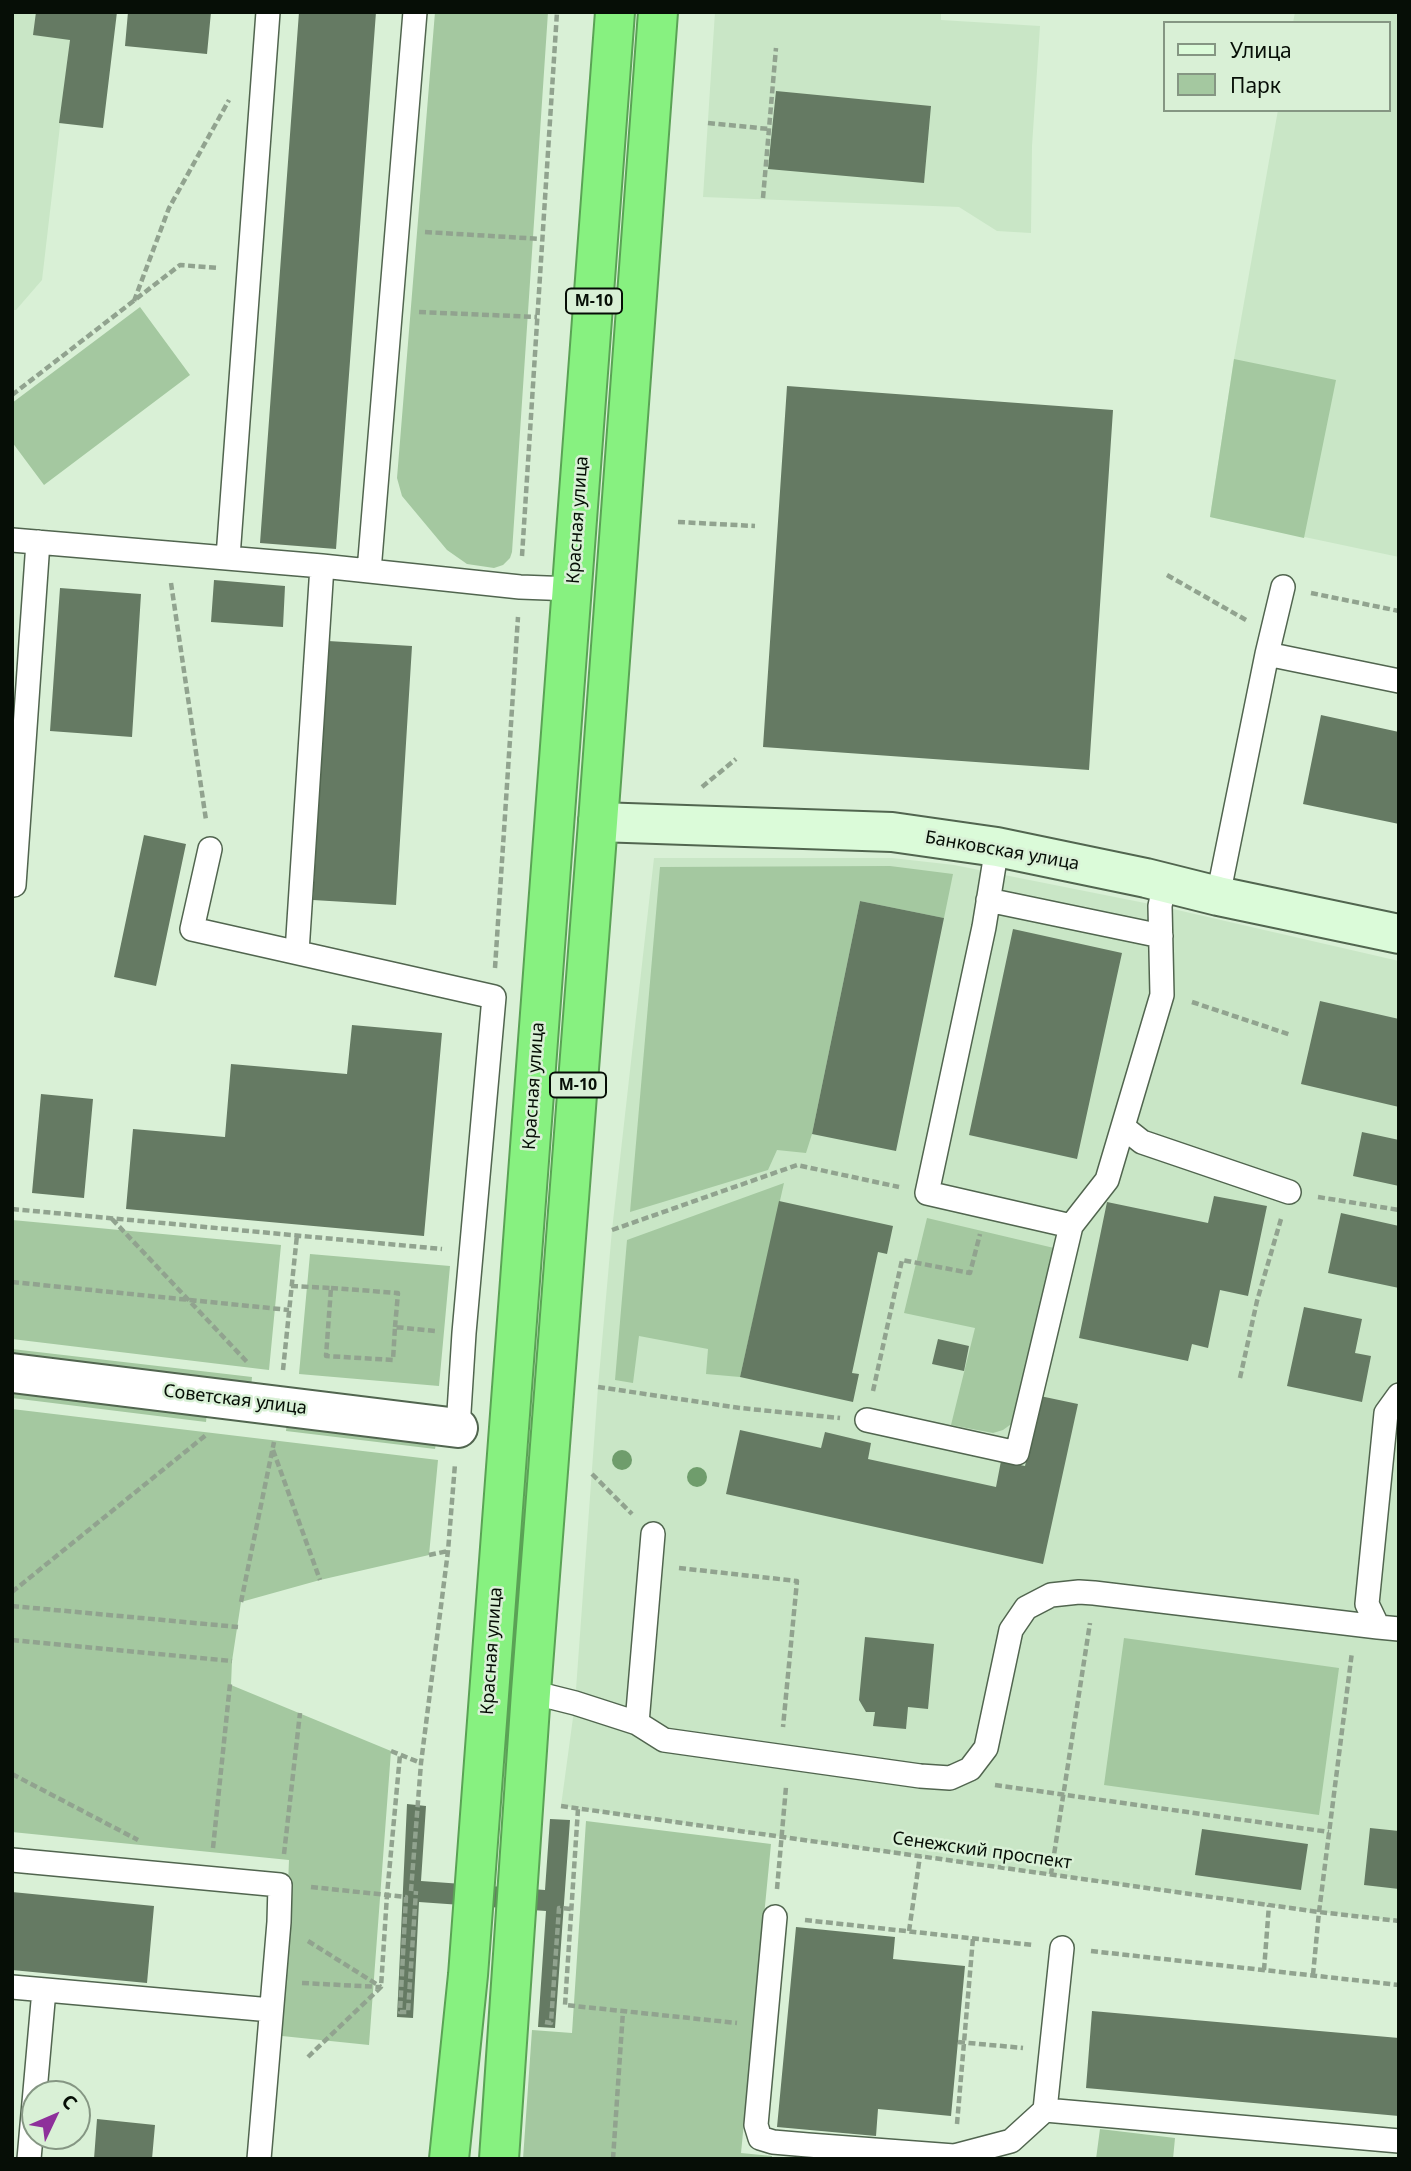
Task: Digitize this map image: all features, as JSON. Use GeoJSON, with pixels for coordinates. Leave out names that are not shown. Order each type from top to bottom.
{"type":"FeatureCollection","features":[{"type":"Feature","properties":{"kind":"highway","name":"Красная улица"},"geometry":{"type":"LineString","coordinates":[[449,2159],[468,1975],[615,12]]}},
{"type":"Feature","properties":{"kind":"highway","name":"М-10"},"geometry":{"type":"LineString","coordinates":[[499,2159],[531,1692],[658,12]]}},
{"type":"Feature","properties":{"kind":"street","name":"Банковская улица"},"geometry":{"type":"LineString","coordinates":[[598,822],[892,832],[997,848],[1399,934]]}},
{"type":"Feature","properties":{"kind":"street","name":"Советская улица"},"geometry":{"type":"LineString","coordinates":[[12,1373],[270,1395],[458,1428]]}},
{"type":"Feature","properties":{"kind":"lane"},"geometry":{"type":"LineString","coordinates":[[228,557],[268,12]]}},
{"type":"Feature","properties":{"kind":"lane"},"geometry":{"type":"LineString","coordinates":[[369,571],[415,12]]}},
{"type":"Feature","properties":{"kind":"lane"},"geometry":{"type":"LineString","coordinates":[[12,540],[228,557],[520,587],[573,589]]}},
{"type":"Feature","properties":{"kind":"lane"},"geometry":{"type":"LineString","coordinates":[[14,885],[38,542]]}},
{"type":"Feature","properties":{"kind":"lane"},"geometry":{"type":"LineString","coordinates":[[297,952],[322,566]]}},
{"type":"Feature","properties":{"kind":"lane"},"geometry":{"type":"LineString","coordinates":[[1218,896],[1283,587]]}},
{"type":"Feature","properties":{"kind":"lane"},"geometry":{"type":"LineString","coordinates":[[1269,644],[1399,681]]}},
{"type":"Feature","properties":{"kind":"lane"},"geometry":{"type":"LineString","coordinates":[[997,848],[927,1193],[1072,1226]]}},
{"type":"Feature","properties":{"kind":"lane"},"geometry":{"type":"LineString","coordinates":[[210,849],[192,929],[494,997],[458,1428]]}},
{"type":"Feature","properties":{"kind":"lane"},"geometry":{"type":"LineString","coordinates":[[867,1420],[1017,1453],[1072,1226],[1107,1180],[1162,995],[1160,906],[1165,882]]}},
{"type":"Feature","properties":{"kind":"lane"},"geometry":{"type":"LineString","coordinates":[[988,900],[1161,936]]}},
{"type":"Feature","properties":{"kind":"lane"},"geometry":{"type":"LineString","coordinates":[[1123,1127],[1142,1142],[1289,1192]]}},
{"type":"Feature","properties":{"kind":"lane"},"geometry":{"type":"LineString","coordinates":[[1378,1627],[1367,1604],[1386,1413],[1399,1395]]}},
{"type":"Feature","properties":{"kind":"lane"},"geometry":{"type":"LineString","coordinates":[[637,1723],[653,1534]]}},
{"type":"Feature","properties":{"kind":"lane"},"geometry":{"type":"LineString","coordinates":[[531,1692],[637,1723],[664,1740],[950,1778],[970,1769],[986,1748],[1011,1630],[1026,1608],[1051,1595],[1094,1593],[1378,1627]]}},
{"type":"Feature","properties":{"kind":"lane"},"geometry":{"type":"LineString","coordinates":[[12,1860],[280,1885],[259,2159]]}},
{"type":"Feature","properties":{"kind":"lane"},"geometry":{"type":"LineString","coordinates":[[775,1917],[756,2125],[760,2138],[808,2152],[954,2158],[1011,2141],[1045,2110],[1062,1948]]}},
{"type":"Feature","properties":{"kind":"lane"},"geometry":{"type":"LineString","coordinates":[[12,1987],[271,2010]]}},
{"type":"Feature","properties":{"kind":"lane"},"geometry":{"type":"LineString","coordinates":[[29,2159],[44,1990]]}},
{"type":"Feature","properties":{"kind":"lane"},"geometry":{"type":"LineString","coordinates":[[1045,2110],[1399,2141]]}},
{"type":"Feature","properties":{"kind":"path"},"geometry":{"type":"LineString","coordinates":[[494,997],[557,12]]}},
{"type":"Feature","properties":{"kind":"path"},"geometry":{"type":"LineString","coordinates":[[763,198],[776,48]]}},
{"type":"Feature","properties":{"kind":"path"},"geometry":{"type":"LineString","coordinates":[[134,301],[169,208],[234,90]]}},
{"type":"Feature","properties":{"kind":"path"},"geometry":{"type":"LineString","coordinates":[[708,122],[769,129]]}},
{"type":"Feature","properties":{"kind":"path"},"geometry":{"type":"LineString","coordinates":[[397,230],[542,239]]}},
{"type":"Feature","properties":{"kind":"path"},"geometry":{"type":"LineString","coordinates":[[12,395],[180,265],[250,270]]}},
{"type":"Feature","properties":{"kind":"path"},"geometry":{"type":"LineString","coordinates":[[390,310],[537,317]]}},
{"type":"Feature","properties":{"kind":"path"},"geometry":{"type":"LineString","coordinates":[[678,522],[755,526]]}},
{"type":"Feature","properties":{"kind":"path"},"geometry":{"type":"LineString","coordinates":[[167,552],[210,849]]}},
{"type":"Feature","properties":{"kind":"path"},"geometry":{"type":"LineString","coordinates":[[1167,575],[1269,644]]}},
{"type":"Feature","properties":{"kind":"path"},"geometry":{"type":"LineString","coordinates":[[1283,587],[1399,611]]}},
{"type":"Feature","properties":{"kind":"path"},"geometry":{"type":"LineString","coordinates":[[1162,995],[1196,1003],[1291,1035]]}},
{"type":"Feature","properties":{"kind":"path"},"geometry":{"type":"LineString","coordinates":[[612,1230],[797,1166],[927,1193]]}},
{"type":"Feature","properties":{"kind":"path"},"geometry":{"type":"LineString","coordinates":[[1240,1378],[1257,1301],[1289,1192],[1399,1210]]}},
{"type":"Feature","properties":{"kind":"path"},"geometry":{"type":"LineString","coordinates":[[598,1387],[740,1408],[867,1420],[902,1259],[970,1273],[986,1206]]}},
{"type":"Feature","properties":{"kind":"path"},"geometry":{"type":"LineString","coordinates":[[12,1209],[471,1251]]}},
{"type":"Feature","properties":{"kind":"path"},"geometry":{"type":"LineString","coordinates":[[112,1218],[249,1364]]}},
{"type":"Feature","properties":{"kind":"path"},"geometry":{"type":"LineString","coordinates":[[241,1602],[273,1450],[270,1395],[289,1310],[297,1235]]}},
{"type":"Feature","properties":{"kind":"path"},"geometry":{"type":"LineString","coordinates":[[12,1282],[289,1310]]}},
{"type":"Feature","properties":{"kind":"path"},"geometry":{"type":"LineString","coordinates":[[291,1286],[331,1288],[398,1293],[393,1360],[326,1356],[331,1288]]}},
{"type":"Feature","properties":{"kind":"path"},"geometry":{"type":"LineString","coordinates":[[395,1327],[464,1333]]}},
{"type":"Feature","properties":{"kind":"path"},"geometry":{"type":"LineString","coordinates":[[12,1592],[270,1395]]}},
{"type":"Feature","properties":{"kind":"path"},"geometry":{"type":"LineString","coordinates":[[300,1713],[280,1885],[406,1897],[400,2012],[408,2012],[421,1763],[448,1551],[458,1428]]}},
{"type":"Feature","properties":{"kind":"path"},"geometry":{"type":"LineString","coordinates":[[273,1450],[320,1580]]}},
{"type":"Feature","properties":{"kind":"path"},"geometry":{"type":"LineString","coordinates":[[592,1474],[653,1534]]}},
{"type":"Feature","properties":{"kind":"path"},"geometry":{"type":"LineString","coordinates":[[429,1555],[448,1551]]}},
{"type":"Feature","properties":{"kind":"path"},"geometry":{"type":"LineString","coordinates":[[651,1564],[797,1581],[775,1917],[1399,1984]]}},
{"type":"Feature","properties":{"kind":"path"},"geometry":{"type":"LineString","coordinates":[[1051,1874],[1094,1593]]}},
{"type":"Feature","properties":{"kind":"path"},"geometry":{"type":"LineString","coordinates":[[12,1606],[238,1627]]}},
{"type":"Feature","properties":{"kind":"path"},"geometry":{"type":"LineString","coordinates":[[1313,1975],[1329,1832],[1378,1627]]}},
{"type":"Feature","properties":{"kind":"path"},"geometry":{"type":"LineString","coordinates":[[12,1640],[232,1661]]}},
{"type":"Feature","properties":{"kind":"path"},"geometry":{"type":"LineString","coordinates":[[210,1877],[230,1685]]}},
{"type":"Feature","properties":{"kind":"path"},"geometry":{"type":"LineString","coordinates":[[391,1751],[421,1763]]}},
{"type":"Feature","properties":{"kind":"path"},"geometry":{"type":"LineString","coordinates":[[308,2057],[381,1987],[400,1755]]}},
{"type":"Feature","properties":{"kind":"path"},"geometry":{"type":"LineString","coordinates":[[12,1774],[148,1845]]}},
{"type":"Feature","properties":{"kind":"path"},"geometry":{"type":"LineString","coordinates":[[950,1778],[1329,1832]]}},
{"type":"Feature","properties":{"kind":"path","name":"Сенежский проспект"},"geometry":{"type":"LineString","coordinates":[[561,1807],[1399,1921]]}},
{"type":"Feature","properties":{"kind":"path"},"geometry":{"type":"LineString","coordinates":[[578,1809],[565,2005],[765,2025]]}},
{"type":"Feature","properties":{"kind":"path"},"geometry":{"type":"LineString","coordinates":[[909,1931],[920,1856]]}},
{"type":"Feature","properties":{"kind":"path"},"geometry":{"type":"LineString","coordinates":[[1264,1970],[1269,1905]]}},
{"type":"Feature","properties":{"kind":"path"},"geometry":{"type":"LineString","coordinates":[[563,1909],[572,1909]]}},
{"type":"Feature","properties":{"kind":"path"},"geometry":{"type":"LineString","coordinates":[[954,2158],[961,2042],[973,1938]]}},
{"type":"Feature","properties":{"kind":"path"},"geometry":{"type":"LineString","coordinates":[[273,1982],[381,1987]]}},
{"type":"Feature","properties":{"kind":"path"},"geometry":{"type":"LineString","coordinates":[[613,2159],[623,2011]]}},
{"type":"Feature","properties":{"kind":"path"},"geometry":{"type":"LineString","coordinates":[[961,2042],[1051,2051]]}},
{"type":"Feature","properties":{"kind":"shaded area"},"geometry":{"type":"Polygon","coordinates":[[[12,12],[36,12],[70,40],[42,280],[16,310],[12,310],[12,12]]]}},
{"type":"Feature","properties":{"kind":"shaded area"},"geometry":{"type":"Polygon","coordinates":[[[715,12],[941,12],[941,20],[1040,26],[1032,146],[1031,233],[997,231],[959,207],[703,197],[715,12]]]}},
{"type":"Feature","properties":{"kind":"shaded area"},"geometry":{"type":"Polygon","coordinates":[[[1295,12],[1399,12],[1399,557],[1210,517],[1234,359],[1278,112],[1390,112],[1390,21],[1293,21],[1295,12]]]}},
{"type":"Feature","properties":{"kind":"shaded area"},"geometry":{"type":"Polygon","coordinates":[[[654,858],[892,858],[954,865],[1160,906],[1399,961],[1399,1921],[561,1806],[575,1703],[612,1230],[654,858]]]}},
{"type":"Feature","properties":{"kind":"green space"},"geometry":{"type":"Polygon","coordinates":[[[435,12],[548,12],[512,552],[503,565],[494,568],[467,564],[447,550],[402,496],[397,478],[435,12]]]}},
{"type":"Feature","properties":{"kind":"green space"},"geometry":{"type":"Polygon","coordinates":[[[140,307],[190,375],[44,485],[12,442],[12,403],[140,307]]]}},
{"type":"Feature","properties":{"kind":"green space"},"geometry":{"type":"Polygon","coordinates":[[[1234,359],[1336,380],[1304,538],[1210,517],[1234,359]]]}},
{"type":"Feature","properties":{"kind":"green space"},"geometry":{"type":"Polygon","coordinates":[[[890,866],[953,874],[944,918],[860,901],[806,1153],[777,1150],[768,1170],[630,1212],[660,867],[890,866]]]}},
{"type":"Feature","properties":{"kind":"green space"},"geometry":{"type":"Polygon","coordinates":[[[784,1183],[740,1377],[706,1374],[708,1349],[639,1336],[633,1383],[615,1380],[627,1240],[784,1183]]]}},
{"type":"Feature","properties":{"kind":"green space"},"geometry":{"type":"Polygon","coordinates":[[[927,1218],[1054,1248],[1014,1422],[1003,1430],[993,1433],[951,1425],[975,1328],[904,1313],[927,1218]]]}},
{"type":"Feature","properties":{"kind":"green space"},"geometry":{"type":"Polygon","coordinates":[[[12,1220],[281,1245],[269,1370],[12,1339],[12,1220]]]}},
{"type":"Feature","properties":{"kind":"green space"},"geometry":{"type":"Polygon","coordinates":[[[310,1254],[450,1266],[439,1386],[299,1374],[310,1254]]]}},
{"type":"Feature","properties":{"kind":"green space"},"geometry":{"type":"Polygon","coordinates":[[[12,1349],[252,1377],[251,1388],[12,1359],[12,1349]]]}},
{"type":"Feature","properties":{"kind":"green space"},"geometry":{"type":"Polygon","coordinates":[[[12,1389],[207,1413],[206,1422],[12,1398],[12,1389]]]}},
{"type":"Feature","properties":{"kind":"green space"},"geometry":{"type":"Polygon","coordinates":[[[12,1409],[438,1460],[429,1555],[320,1580],[241,1602],[232,1661],[231,1685],[391,1751],[369,2045],[282,2036],[289,1860],[12,1832],[12,1409]]]}},
{"type":"Feature","properties":{"kind":"green space"},"geometry":{"type":"Polygon","coordinates":[[[287,1421],[437,1438],[435,1449],[286,1431],[287,1421]]]}},
{"type":"Feature","properties":{"kind":"green space"},"geometry":{"type":"Polygon","coordinates":[[[1124,1638],[1339,1668],[1319,1815],[1104,1785],[1124,1638]]]}},
{"type":"Feature","properties":{"kind":"green space"},"geometry":{"type":"Polygon","coordinates":[[[586,1821],[771,1844],[741,2153],[772,2156],[772,2159],[523,2159],[532,2030],[572,2033],[586,1821]]]}},
{"type":"Feature","properties":{"kind":"green space"},"geometry":{"type":"Polygon","coordinates":[[[1100,2129],[1175,2138],[1173,2159],[1096,2159],[1100,2129]]]}},
{"type":"Feature","properties":{"kind":"building"},"geometry":{"type":"Polygon","coordinates":[[[36,12],[117,12],[103,128],[59,123],[70,40],[33,35],[36,12]]]}},
{"type":"Feature","properties":{"kind":"building"},"geometry":{"type":"Polygon","coordinates":[[[128,12],[211,12],[207,54],[125,46],[128,12]]]}},
{"type":"Feature","properties":{"kind":"building"},"geometry":{"type":"Polygon","coordinates":[[[299,12],[376,12],[336,549],[260,543],[299,12]]]}},
{"type":"Feature","properties":{"kind":"building"},"geometry":{"type":"Polygon","coordinates":[[[776,91],[931,106],[924,183],[768,169],[776,91]]]}},
{"type":"Feature","properties":{"kind":"building"},"geometry":{"type":"Polygon","coordinates":[[[787,386],[1113,410],[1089,770],[763,747],[787,386]]]}},
{"type":"Feature","properties":{"kind":"building"},"geometry":{"type":"Polygon","coordinates":[[[214,580],[285,586],[283,627],[211,622],[214,580]]]}},
{"type":"Feature","properties":{"kind":"building"},"geometry":{"type":"Polygon","coordinates":[[[60,588],[141,594],[132,737],[50,731],[60,588]]]}},
{"type":"Feature","properties":{"kind":"building"},"geometry":{"type":"Polygon","coordinates":[[[328,641],[412,646],[396,905],[313,900],[328,641]]]}},
{"type":"Feature","properties":{"kind":"building"},"geometry":{"type":"Polygon","coordinates":[[[1321,715],[1399,732],[1399,824],[1303,804],[1321,715]]]}},
{"type":"Feature","properties":{"kind":"building"},"geometry":{"type":"Polygon","coordinates":[[[144,835],[186,844],[156,986],[114,977],[144,835]]]}},
{"type":"Feature","properties":{"kind":"building"},"geometry":{"type":"Polygon","coordinates":[[[860,901],[944,918],[896,1151],[812,1134],[860,901]]]}},
{"type":"Feature","properties":{"kind":"building"},"geometry":{"type":"Polygon","coordinates":[[[1013,929],[1122,953],[1077,1159],[969,1135],[1013,929]]]}},
{"type":"Feature","properties":{"kind":"building"},"geometry":{"type":"Polygon","coordinates":[[[1320,1001],[1399,1019],[1399,1107],[1301,1084],[1320,1001]]]}},
{"type":"Feature","properties":{"kind":"building"},"geometry":{"type":"Polygon","coordinates":[[[352,1025],[442,1033],[424,1236],[126,1209],[133,1129],[225,1137],[231,1064],[347,1074],[352,1025]]]}},
{"type":"Feature","properties":{"kind":"building"},"geometry":{"type":"Polygon","coordinates":[[[41,1094],[93,1099],[84,1198],[32,1193],[41,1094]]]}},
{"type":"Feature","properties":{"kind":"building"},"geometry":{"type":"Polygon","coordinates":[[[1362,1132],[1399,1140],[1399,1186],[1353,1176],[1362,1132]]]}},
{"type":"Feature","properties":{"kind":"building"},"geometry":{"type":"Polygon","coordinates":[[[1214,1196],[1267,1206],[1248,1296],[1220,1290],[1208,1348],[1192,1344],[1188,1361],[1079,1338],[1107,1202],[1208,1223],[1214,1196]]]}},
{"type":"Feature","properties":{"kind":"building"},"geometry":{"type":"Polygon","coordinates":[[[779,1201],[893,1226],[887,1254],[878,1252],[852,1373],[859,1374],[853,1402],[740,1377],[779,1201]]]}},
{"type":"Feature","properties":{"kind":"building"},"geometry":{"type":"Polygon","coordinates":[[[1341,1213],[1399,1226],[1399,1288],[1328,1273],[1341,1213]]]}},
{"type":"Feature","properties":{"kind":"building"},"geometry":{"type":"Polygon","coordinates":[[[1304,1307],[1362,1319],[1355,1353],[1371,1356],[1362,1402],[1287,1386],[1304,1307]]]}},
{"type":"Feature","properties":{"kind":"building"},"geometry":{"type":"Polygon","coordinates":[[[938,1339],[969,1346],[964,1371],[932,1364],[938,1339]]]}},
{"type":"Feature","properties":{"kind":"building"},"geometry":{"type":"Polygon","coordinates":[[[1040,1396],[1078,1404],[1043,1564],[726,1494],[740,1430],[821,1448],[825,1432],[871,1443],[868,1459],[996,1487],[1001,1461],[1025,1466],[1040,1396]]]}},
{"type":"Feature","properties":{"kind":"building"},"geometry":{"type":"Polygon","coordinates":[[[865,1637],[934,1644],[928,1709],[908,1707],[906,1729],[873,1726],[875,1712],[866,1712],[859,1700],[865,1637]]]}},
{"type":"Feature","properties":{"kind":"building"},"geometry":{"type":"Polygon","coordinates":[[[407,1804],[426,1806],[421,1881],[545,1890],[550,1819],[570,1820],[555,2028],[538,2027],[546,1911],[419,1902],[413,2018],[397,2017],[407,1804]]]}},
{"type":"Feature","properties":{"kind":"building"},"geometry":{"type":"Polygon","coordinates":[[[1370,1828],[1399,1831],[1399,1889],[1364,1885],[1370,1828]]]}},
{"type":"Feature","properties":{"kind":"building"},"geometry":{"type":"Polygon","coordinates":[[[1202,1829],[1308,1844],[1301,1890],[1195,1875],[1202,1829]]]}},
{"type":"Feature","properties":{"kind":"building"},"geometry":{"type":"Polygon","coordinates":[[[12,1892],[154,1906],[147,1983],[12,1970],[12,1892]]]}},
{"type":"Feature","properties":{"kind":"building"},"geometry":{"type":"Polygon","coordinates":[[[796,1927],[895,1937],[893,1959],[965,1966],[951,2116],[878,2109],[876,2136],[777,2127],[796,1927]]]}},
{"type":"Feature","properties":{"kind":"building"},"geometry":{"type":"Polygon","coordinates":[[[1092,2011],[1399,2038],[1399,2116],[1086,2088],[1092,2011]]]}},
{"type":"Feature","properties":{"kind":"building"},"geometry":{"type":"Polygon","coordinates":[[[97,2119],[155,2125],[152,2159],[94,2159],[97,2119]]]}}]}
